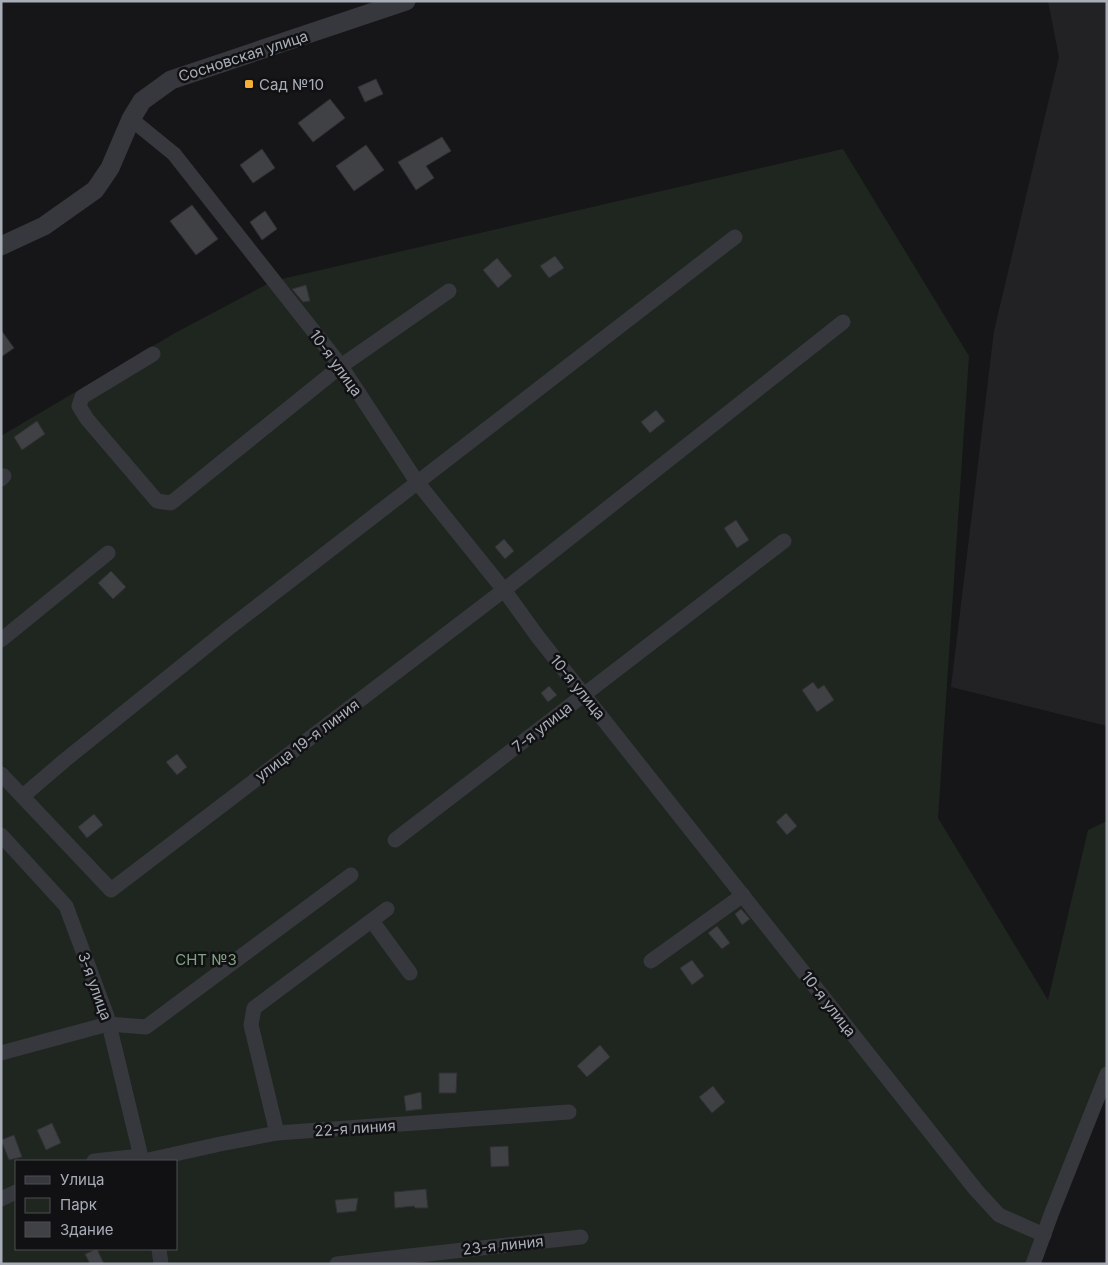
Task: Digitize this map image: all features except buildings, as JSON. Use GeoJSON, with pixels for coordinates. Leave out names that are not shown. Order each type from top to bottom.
{"type":"FeatureCollection","features":[{"type":"Feature","properties":{"kind":"street","name":"Сосновская улица"},"geometry":{"type":"LineString","coordinates":[[1,246],[44,226],[95,190],[110,168],[131,119],[142,101],[171,80],[406,1]]}},
{"type":"Feature","properties":{"kind":"street","name":"10-я улица"},"geometry":{"type":"LineString","coordinates":[[131,119],[174,154],[341,366],[417,482],[976,1190],[999,1215],[1044,1235]]}},
{"type":"Feature","properties":{"kind":"street"},"geometry":{"type":"LineString","coordinates":[[1,774],[23,796],[229,628],[735,237]]}},
{"type":"Feature","properties":{"kind":"street"},"geometry":{"type":"LineString","coordinates":[[153,354],[82,397],[79,406],[86,419],[157,501],[171,503],[341,366],[449,291]]}},
{"type":"Feature","properties":{"kind":"street","name":"улица 19-я линия"},"geometry":{"type":"LineString","coordinates":[[23,796],[111,890],[504,590],[843,322]]}},
{"type":"Feature","properties":{"kind":"street","name":"7-я улица"},"geometry":{"type":"LineString","coordinates":[[395,840],[784,541]]}},
{"type":"Feature","properties":{"kind":"street"},"geometry":{"type":"LineString","coordinates":[[1,640],[108,553]]}},
{"type":"Feature","properties":{"kind":"street","name":"3-я улица"},"geometry":{"type":"LineString","coordinates":[[2,837],[66,906],[108,1024],[142,1159]]}},
{"type":"Feature","properties":{"kind":"street"},"geometry":{"type":"LineString","coordinates":[[1,1053],[108,1024],[146,1027],[351,874]]}},
{"type":"Feature","properties":{"kind":"street"},"geometry":{"type":"LineString","coordinates":[[651,961],[743,895]]}},
{"type":"Feature","properties":{"kind":"street"},"geometry":{"type":"LineString","coordinates":[[277,1133],[251,1025],[254,1008],[387,909]]}},
{"type":"Feature","properties":{"kind":"street"},"geometry":{"type":"LineString","coordinates":[[372,920],[410,973]]}},
{"type":"Feature","properties":{"kind":"street"},"geometry":{"type":"LineString","coordinates":[[1033,1264],[1107,1074]]}},
{"type":"Feature","properties":{"kind":"street","name":"22-я линия"},"geometry":{"type":"LineString","coordinates":[[118,1160],[142,1159],[277,1133],[569,1112]]}},
{"type":"Feature","properties":{"kind":"street"},"geometry":{"type":"LineString","coordinates":[[1,1199],[15,1192]]}},
{"type":"Feature","properties":{"kind":"street","name":"23-я линия"},"geometry":{"type":"LineString","coordinates":[[337,1264],[580,1237]]}},
{"type":"Feature","properties":{"kind":"street"},"geometry":{"type":"LineString","coordinates":[[159,1250],[162,1264]]}},
{"type":"Feature","properties":{"kind":"shaded area"},"geometry":{"type":"Polygon","coordinates":[[[1048,1],[1107,1],[1107,726],[951,687],[994,331],[1059,57],[1048,1]]]}},
{"type":"Feature","properties":{"kind":"green space","name":"СНТ №3"},"geometry":{"type":"Polygon","coordinates":[[[843,149],[969,356],[938,818],[1048,1000],[1088,830],[1107,821],[1107,1076],[1032,1264],[1,1264],[1,436],[175,333],[273,281],[843,149]]]}},
{"type":"Feature","properties":{"kind":"place","name":"Сад №10"},"geometry":{"type":"Point","coordinates":[249,84]}}]}
